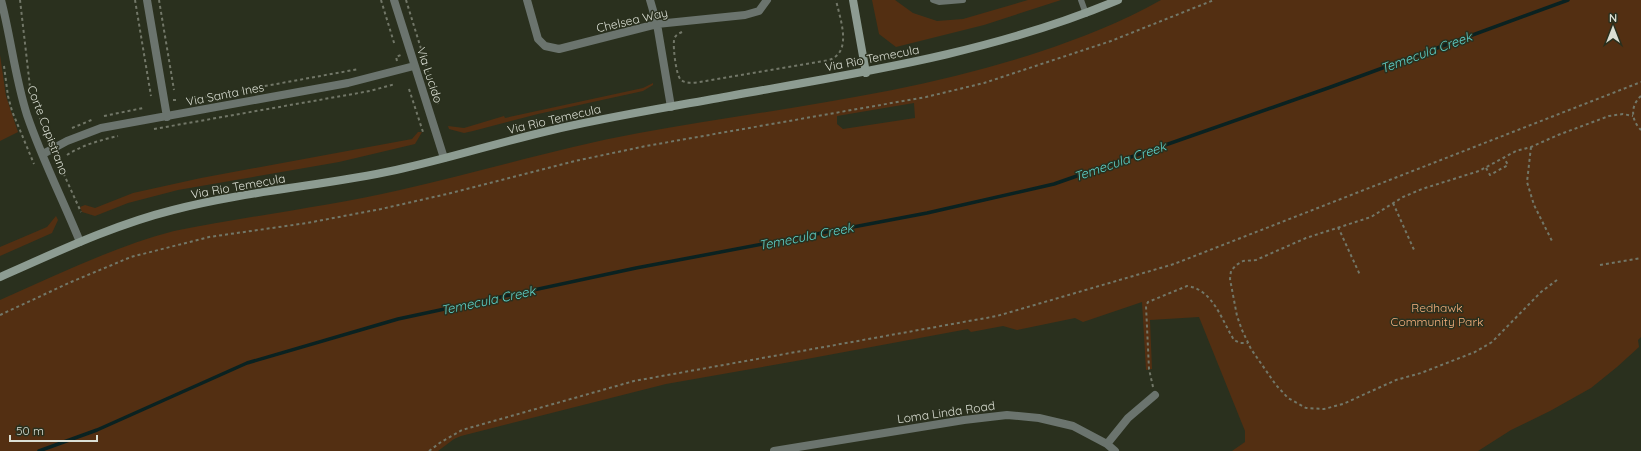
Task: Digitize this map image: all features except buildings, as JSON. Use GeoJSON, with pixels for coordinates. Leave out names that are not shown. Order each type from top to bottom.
{"type":"FeatureCollection","features":[{"type":"Feature","properties":{"kind":"street","name":"Corte Capistrano"},"geometry":{"type":"LineString","coordinates":[[1,0],[9,30],[16,77],[27,115],[80,242]]}},
{"type":"Feature","properties":{"kind":"street"},"geometry":{"type":"LineString","coordinates":[[147,0],[167,117]]}},
{"type":"Feature","properties":{"kind":"street","name":"Via Lucido"},"geometry":{"type":"LineString","coordinates":[[394,0],[444,158]]}},
{"type":"Feature","properties":{"kind":"street","name":"Chelsea Way"},"geometry":{"type":"LineString","coordinates":[[528,0],[538,39],[545,46],[559,49],[657,24],[745,15],[758,10],[767,0]]}},
{"type":"Feature","properties":{"kind":"street"},"geometry":{"type":"LineString","coordinates":[[650,0],[657,24],[671,107]]}},
{"type":"Feature","properties":{"kind":"street"},"geometry":{"type":"LineString","coordinates":[[853,0],[866,73]]}},
{"type":"Feature","properties":{"kind":"street","name":"Via Rio Temecula"},"geometry":{"type":"LineString","coordinates":[[0,277],[80,242],[132,222],[176,209],[394,170],[548,131],[671,107],[866,73],[953,54],[1037,31],[1086,14],[1118,0]]}},
{"type":"Feature","properties":{"kind":"street","name":"Via Santa Ines"},"geometry":{"type":"LineString","coordinates":[[43,154],[67,141],[101,128],[348,83],[414,66]]}},
{"type":"Feature","properties":{"kind":"street"},"geometry":{"type":"LineString","coordinates":[[1107,444],[1128,418],[1155,395]]}},
{"type":"Feature","properties":{"kind":"street","name":"Loma Linda Road"},"geometry":{"type":"LineString","coordinates":[[774,451],[964,420],[1007,415],[1039,418],[1073,426],[1107,444],[1115,451]]}},
{"type":"Feature","properties":{"kind":"lane"},"geometry":{"type":"LineString","coordinates":[[933,0],[939,2],[963,0]]}},
{"type":"Feature","properties":{"kind":"lane"},"geometry":{"type":"LineString","coordinates":[[1081,0],[1086,14]]}},
{"type":"Feature","properties":{"kind":"path"},"geometry":{"type":"LineString","coordinates":[[20,0],[31,90]]}},
{"type":"Feature","properties":{"kind":"path"},"geometry":{"type":"LineString","coordinates":[[135,0],[151,96]]}},
{"type":"Feature","properties":{"kind":"path"},"geometry":{"type":"LineString","coordinates":[[159,0],[174,90]]}},
{"type":"Feature","properties":{"kind":"path"},"geometry":{"type":"LineString","coordinates":[[381,0],[395,46]]}},
{"type":"Feature","properties":{"kind":"path"},"geometry":{"type":"LineString","coordinates":[[406,0],[440,108]]}},
{"type":"Feature","properties":{"kind":"path"},"geometry":{"type":"LineString","coordinates":[[687,31],[677,34],[674,41],[678,75],[681,79],[687,82],[701,82],[829,60],[839,54],[843,46],[836,0]]}},
{"type":"Feature","properties":{"kind":"path"},"geometry":{"type":"LineString","coordinates":[[0,315],[71,282],[131,257],[209,237],[307,223],[381,209],[447,194],[575,161],[646,146],[926,97],[984,83],[1111,40],[1214,0]]}},
{"type":"Feature","properties":{"kind":"path"},"geometry":{"type":"LineString","coordinates":[[188,100],[361,69]]}},
{"type":"Feature","properties":{"kind":"path"},"geometry":{"type":"LineString","coordinates":[[429,451],[462,430],[634,381],[997,316],[1174,264],[1641,82]]}},
{"type":"Feature","properties":{"kind":"path"},"geometry":{"type":"LineString","coordinates":[[149,130],[370,91],[395,84]]}},
{"type":"Feature","properties":{"kind":"path"},"geometry":{"type":"LineString","coordinates":[[409,89],[423,132]]}},
{"type":"Feature","properties":{"kind":"path"},"geometry":{"type":"LineString","coordinates":[[1641,96],[1636,101],[1633,108],[1635,124],[1641,130]]}},
{"type":"Feature","properties":{"kind":"path"},"geometry":{"type":"LineString","coordinates":[[1557,280],[1541,292],[1492,342],[1475,352],[1421,373],[1396,380],[1344,404],[1324,409],[1306,408],[1288,398],[1276,385],[1248,342],[1237,316],[1230,279],[1231,271],[1236,265],[1243,261],[1256,260],[1306,238],[1371,217],[1393,203],[1422,189],[1486,168],[1516,152],[1609,116],[1623,114],[1633,116]]}},
{"type":"Feature","properties":{"kind":"path"},"geometry":{"type":"LineString","coordinates":[[38,115],[44,128]]}},
{"type":"Feature","properties":{"kind":"path"},"geometry":{"type":"LineString","coordinates":[[67,155],[73,151],[103,140],[122,135]]}},
{"type":"Feature","properties":{"kind":"path"},"geometry":{"type":"LineString","coordinates":[[1531,147],[1527,182],[1534,205],[1553,243]]}},
{"type":"Feature","properties":{"kind":"path"},"geometry":{"type":"LineString","coordinates":[[1486,168],[1490,175],[1508,165],[1504,158]]}},
{"type":"Feature","properties":{"kind":"path"},"geometry":{"type":"LineString","coordinates":[[61,168],[81,212]]}},
{"type":"Feature","properties":{"kind":"path"},"geometry":{"type":"LineString","coordinates":[[1393,203],[1415,252]]}},
{"type":"Feature","properties":{"kind":"path"},"geometry":{"type":"LineString","coordinates":[[1338,227],[1360,275]]}},
{"type":"Feature","properties":{"kind":"path"},"geometry":{"type":"LineString","coordinates":[[1600,265],[1641,258]]}},
{"type":"Feature","properties":{"kind":"path"},"geometry":{"type":"LineString","coordinates":[[1155,395],[1150,369],[1146,306],[1148,302],[1187,286],[1194,286],[1206,295],[1215,305],[1234,340],[1240,343],[1248,342]]}},
{"type":"Feature","properties":{"kind":"green space"},"geometry":{"type":"Polygon","coordinates":[[[872,0],[895,0],[913,13],[937,21],[963,19],[1028,0],[1061,0],[984,25],[896,47],[879,34],[872,0]]]}},
{"type":"Feature","properties":{"kind":"green space","name":"Redhawk Community Park"},"geometry":{"type":"Polygon","coordinates":[[[1161,0],[1641,0],[1641,337],[1638,340],[1639,347],[1591,388],[1550,411],[1511,430],[1478,451],[1232,451],[1245,442],[1245,431],[1199,317],[1150,320],[1152,369],[1146,370],[1142,302],[1083,322],[1075,318],[1017,330],[1003,326],[971,332],[968,329],[666,384],[461,436],[454,439],[438,451],[0,451],[0,300],[107,253],[174,231],[372,196],[609,139],[689,124],[840,100],[941,79],[990,67],[1055,47],[1101,29],[1161,0]],[[914,103],[837,116],[837,124],[843,129],[915,118],[914,103]]]}},
{"type":"Feature","properties":{"kind":"green space"},"geometry":{"type":"Polygon","coordinates":[[[0,55],[6,96],[18,132],[0,141],[0,55]]]}},
{"type":"Feature","properties":{"kind":"green space"},"geometry":{"type":"Polygon","coordinates":[[[653,83],[653,85],[643,91],[538,114],[464,133],[449,129],[448,126],[464,128],[504,116],[505,118],[643,88],[653,83]]]}},
{"type":"Feature","properties":{"kind":"green space"},"geometry":{"type":"Polygon","coordinates":[[[418,132],[422,132],[415,144],[339,162],[178,190],[128,203],[95,216],[82,212],[80,207],[85,205],[95,208],[133,193],[201,178],[412,139],[418,132]]]}},
{"type":"Feature","properties":{"kind":"green space"},"geometry":{"type":"Polygon","coordinates":[[[56,216],[58,220],[52,233],[0,256],[0,247],[47,227],[56,216]]]}},
{"type":"Feature","properties":{"kind":"waterway","name":"Temecula Creek"},"geometry":{"type":"LineString","coordinates":[[39,451],[97,430],[247,363],[398,319],[636,268],[927,213],[1054,184],[1328,88],[1568,0]]}}]}
